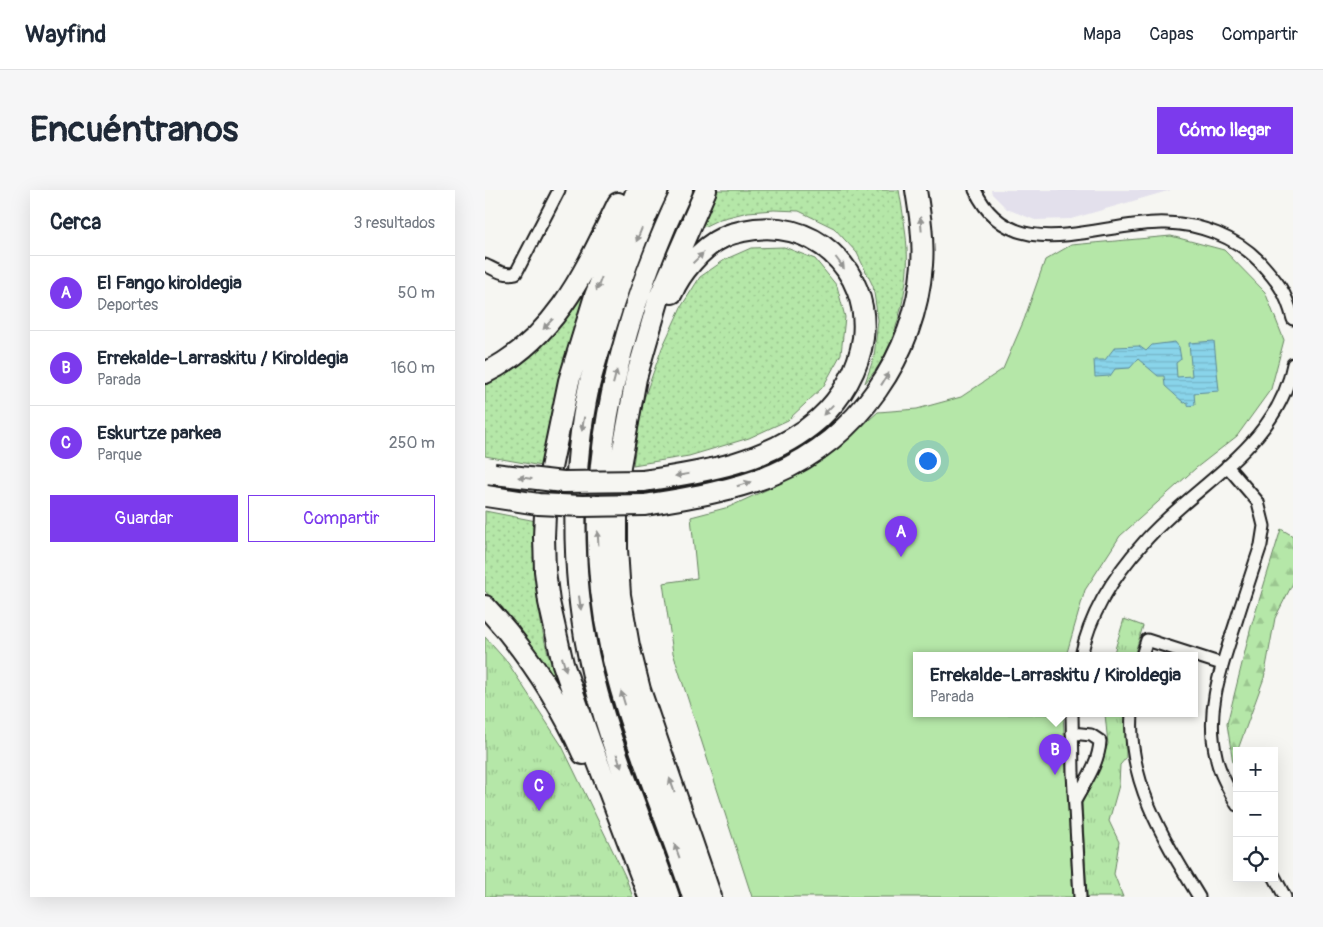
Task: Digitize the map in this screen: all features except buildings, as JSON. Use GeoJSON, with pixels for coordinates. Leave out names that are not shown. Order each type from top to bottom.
{"type":"FeatureCollection","features":[{"type":"Feature","properties":{"kind":"highway"},"geometry":{"type":"LineString","coordinates":[[485,373],[496,368],[527,346],[558,313],[597,245],[624,190]]}},
{"type":"Feature","properties":{"kind":"highway"},"geometry":{"type":"LineString","coordinates":[[637,190],[595,296],[569,381],[545,492],[544,537],[545,571],[549,602],[563,664],[649,897]]}},
{"type":"Feature","properties":{"kind":"highway"},"geometry":{"type":"LineString","coordinates":[[658,190],[622,276],[589,386],[580,446],[575,522],[579,590],[587,652],[599,698],[625,778],[669,897]]}},
{"type":"Feature","properties":{"kind":"highway"},"geometry":{"type":"LineString","coordinates":[[682,190],[645,275],[610,395],[602,448],[597,518],[601,593],[611,650],[634,734],[693,897]]}},
{"type":"Feature","properties":{"kind":"highway"},"geometry":{"type":"LineString","coordinates":[[706,190],[659,298],[636,378],[627,423],[617,501],[619,577],[629,646],[653,731],[711,897]]}},
{"type":"Feature","properties":{"kind":"highway"},"geometry":{"type":"LineString","coordinates":[[485,496],[538,504],[582,506],[645,505],[694,498],[743,485],[774,474],[826,444],[862,410],[887,375],[912,322],[923,264],[920,213],[916,190]]}},
{"type":"Feature","properties":{"kind":"highway"},"geometry":{"type":"LineString","coordinates":[[490,473],[563,482],[643,481],[689,474],[741,462],[788,442],[819,420],[833,405],[848,384],[857,362],[863,337],[861,308],[853,282],[839,259],[825,246],[811,237],[793,230],[773,227],[753,229],[721,238],[686,268],[674,288],[636,378]]}},
{"type":"Feature","properties":{"kind":"highway"},"geometry":{"type":"LineString","coordinates":[[485,606],[530,664],[554,699],[575,735],[606,803],[633,851]]}},
{"type":"Feature","properties":{"kind":"street"},"geometry":{"type":"LineString","coordinates":[[485,265],[502,273],[516,273],[559,190]]}},
{"type":"Feature","properties":{"kind":"street"},"geometry":{"type":"LineString","coordinates":[[975,190],[981,204],[991,216],[1009,228],[1031,235],[1069,235],[1167,223],[1206,230],[1226,238],[1249,251],[1273,276],[1288,298],[1293,319]]}},
{"type":"Feature","properties":{"kind":"street"},"geometry":{"type":"LineString","coordinates":[[1082,652],[1096,611],[1120,573],[1145,541],[1259,436],[1282,401],[1291,376],[1293,364]]}},
{"type":"Feature","properties":{"kind":"street"},"geometry":{"type":"LineString","coordinates":[[1227,466],[1258,502],[1264,526],[1261,545],[1222,664],[1212,704],[1213,739],[1216,757],[1221,773],[1233,797]]}},
{"type":"Feature","properties":{"kind":"street"},"geometry":{"type":"LineString","coordinates":[[1143,652],[1147,640],[1184,652]]}},
{"type":"Feature","properties":{"kind":"street"},"geometry":{"type":"LineString","coordinates":[[1198,656],[1222,664]]}},
{"type":"Feature","properties":{"kind":"street"},"geometry":{"type":"LineString","coordinates":[[1072,717],[1080,897]]}},
{"type":"Feature","properties":{"kind":"street"},"geometry":{"type":"LineString","coordinates":[[1132,717],[1134,753],[1139,781],[1148,804],[1199,897]]}},
{"type":"Feature","properties":{"kind":"street"},"geometry":{"type":"LineString","coordinates":[[1072,733],[1091,734],[1100,741],[1099,753],[1075,801]]}},
{"type":"Feature","properties":{"kind":"street"},"geometry":{"type":"LineString","coordinates":[[1277,882],[1285,897]]}},
{"type":"Feature","properties":{"kind":"shaded area"},"geometry":{"type":"Polygon","coordinates":[[[991,190],[1171,190],[1071,219],[1035,220],[1007,209],[992,194],[991,190]]]}},
{"type":"Feature","properties":{"kind":"green space"},"geometry":{"type":"Polygon","coordinates":[[[718,190],[899,190],[907,251],[904,294],[890,344],[879,365],[865,383],[874,357],[878,320],[873,286],[857,253],[834,228],[799,211],[748,212],[720,219],[699,229],[718,190]]]}},
{"type":"Feature","properties":{"kind":"green space"},"geometry":{"type":"Polygon","coordinates":[[[1171,236],[1224,250],[1265,292],[1284,340],[1271,389],[1237,436],[1196,468],[1120,536],[1085,590],[1067,652],[913,652],[913,717],[1063,717],[1073,897],[752,897],[673,653],[663,583],[697,578],[691,517],[729,507],[768,489],[815,462],[853,434],[878,412],[917,409],[961,397],[1003,369],[1024,320],[1045,260],[1071,245],[1171,236]]]}},
{"type":"Feature","properties":{"kind":"green space"},"geometry":{"type":"Polygon","coordinates":[[[784,247],[815,259],[837,286],[845,317],[841,354],[823,387],[788,420],[749,438],[689,456],[633,465],[642,404],[662,348],[681,307],[700,277],[726,259],[751,248],[784,247]]]}},
{"type":"Feature","properties":{"kind":"green space"},"geometry":{"type":"Polygon","coordinates":[[[591,279],[541,466],[485,456],[485,385],[520,365],[558,327],[591,279]]]}},
{"type":"Feature","properties":{"kind":"green space"},"geometry":{"type":"Polygon","coordinates":[[[485,511],[536,521],[536,577],[543,633],[553,669],[572,711],[522,636],[485,591],[485,511]]]}},
{"type":"Feature","properties":{"kind":"green space"},"geometry":{"type":"Polygon","coordinates":[[[1281,529],[1293,536],[1293,583],[1275,618],[1264,678],[1239,747],[1233,747],[1233,763],[1227,724],[1251,627],[1281,529]]]}},
{"type":"Feature","properties":{"kind":"green space"},"geometry":{"type":"Polygon","coordinates":[[[1124,619],[1143,626],[1135,652],[1114,652],[1124,619]]]}},
{"type":"Feature","properties":{"kind":"green space"},"geometry":{"type":"Polygon","coordinates":[[[485,637],[508,663],[562,746],[625,876],[633,897],[485,897],[485,637]]]}},
{"type":"Feature","properties":{"kind":"green space"},"geometry":{"type":"Polygon","coordinates":[[[1105,717],[1125,717],[1126,758],[1120,765],[1119,785],[1109,821],[1119,842],[1114,874],[1123,897],[1087,897],[1082,803],[1108,744],[1105,717]]]}},
{"type":"Feature","properties":{"kind":"water"},"geometry":{"type":"Polygon","coordinates":[[[1214,341],[1219,391],[1194,393],[1195,405],[1188,406],[1188,402],[1184,403],[1165,386],[1164,376],[1158,376],[1138,359],[1130,368],[1115,369],[1110,376],[1095,377],[1094,360],[1105,360],[1115,347],[1139,346],[1146,351],[1152,345],[1175,342],[1179,347],[1181,359],[1176,363],[1177,377],[1192,376],[1189,343],[1214,341]]]}},
{"type":"Feature","properties":{"kind":"place","name":"El Fango kiroldegia"},"geometry":{"type":"Point","coordinates":[901,557]}},
{"type":"Feature","properties":{"kind":"place","name":"Errekalde-Larraskitu / Kiroldegia"},"geometry":{"type":"Point","coordinates":[1055,775]}},
{"type":"Feature","properties":{"kind":"place","name":"Eskurtze parkea"},"geometry":{"type":"Point","coordinates":[539,811]}}]}
